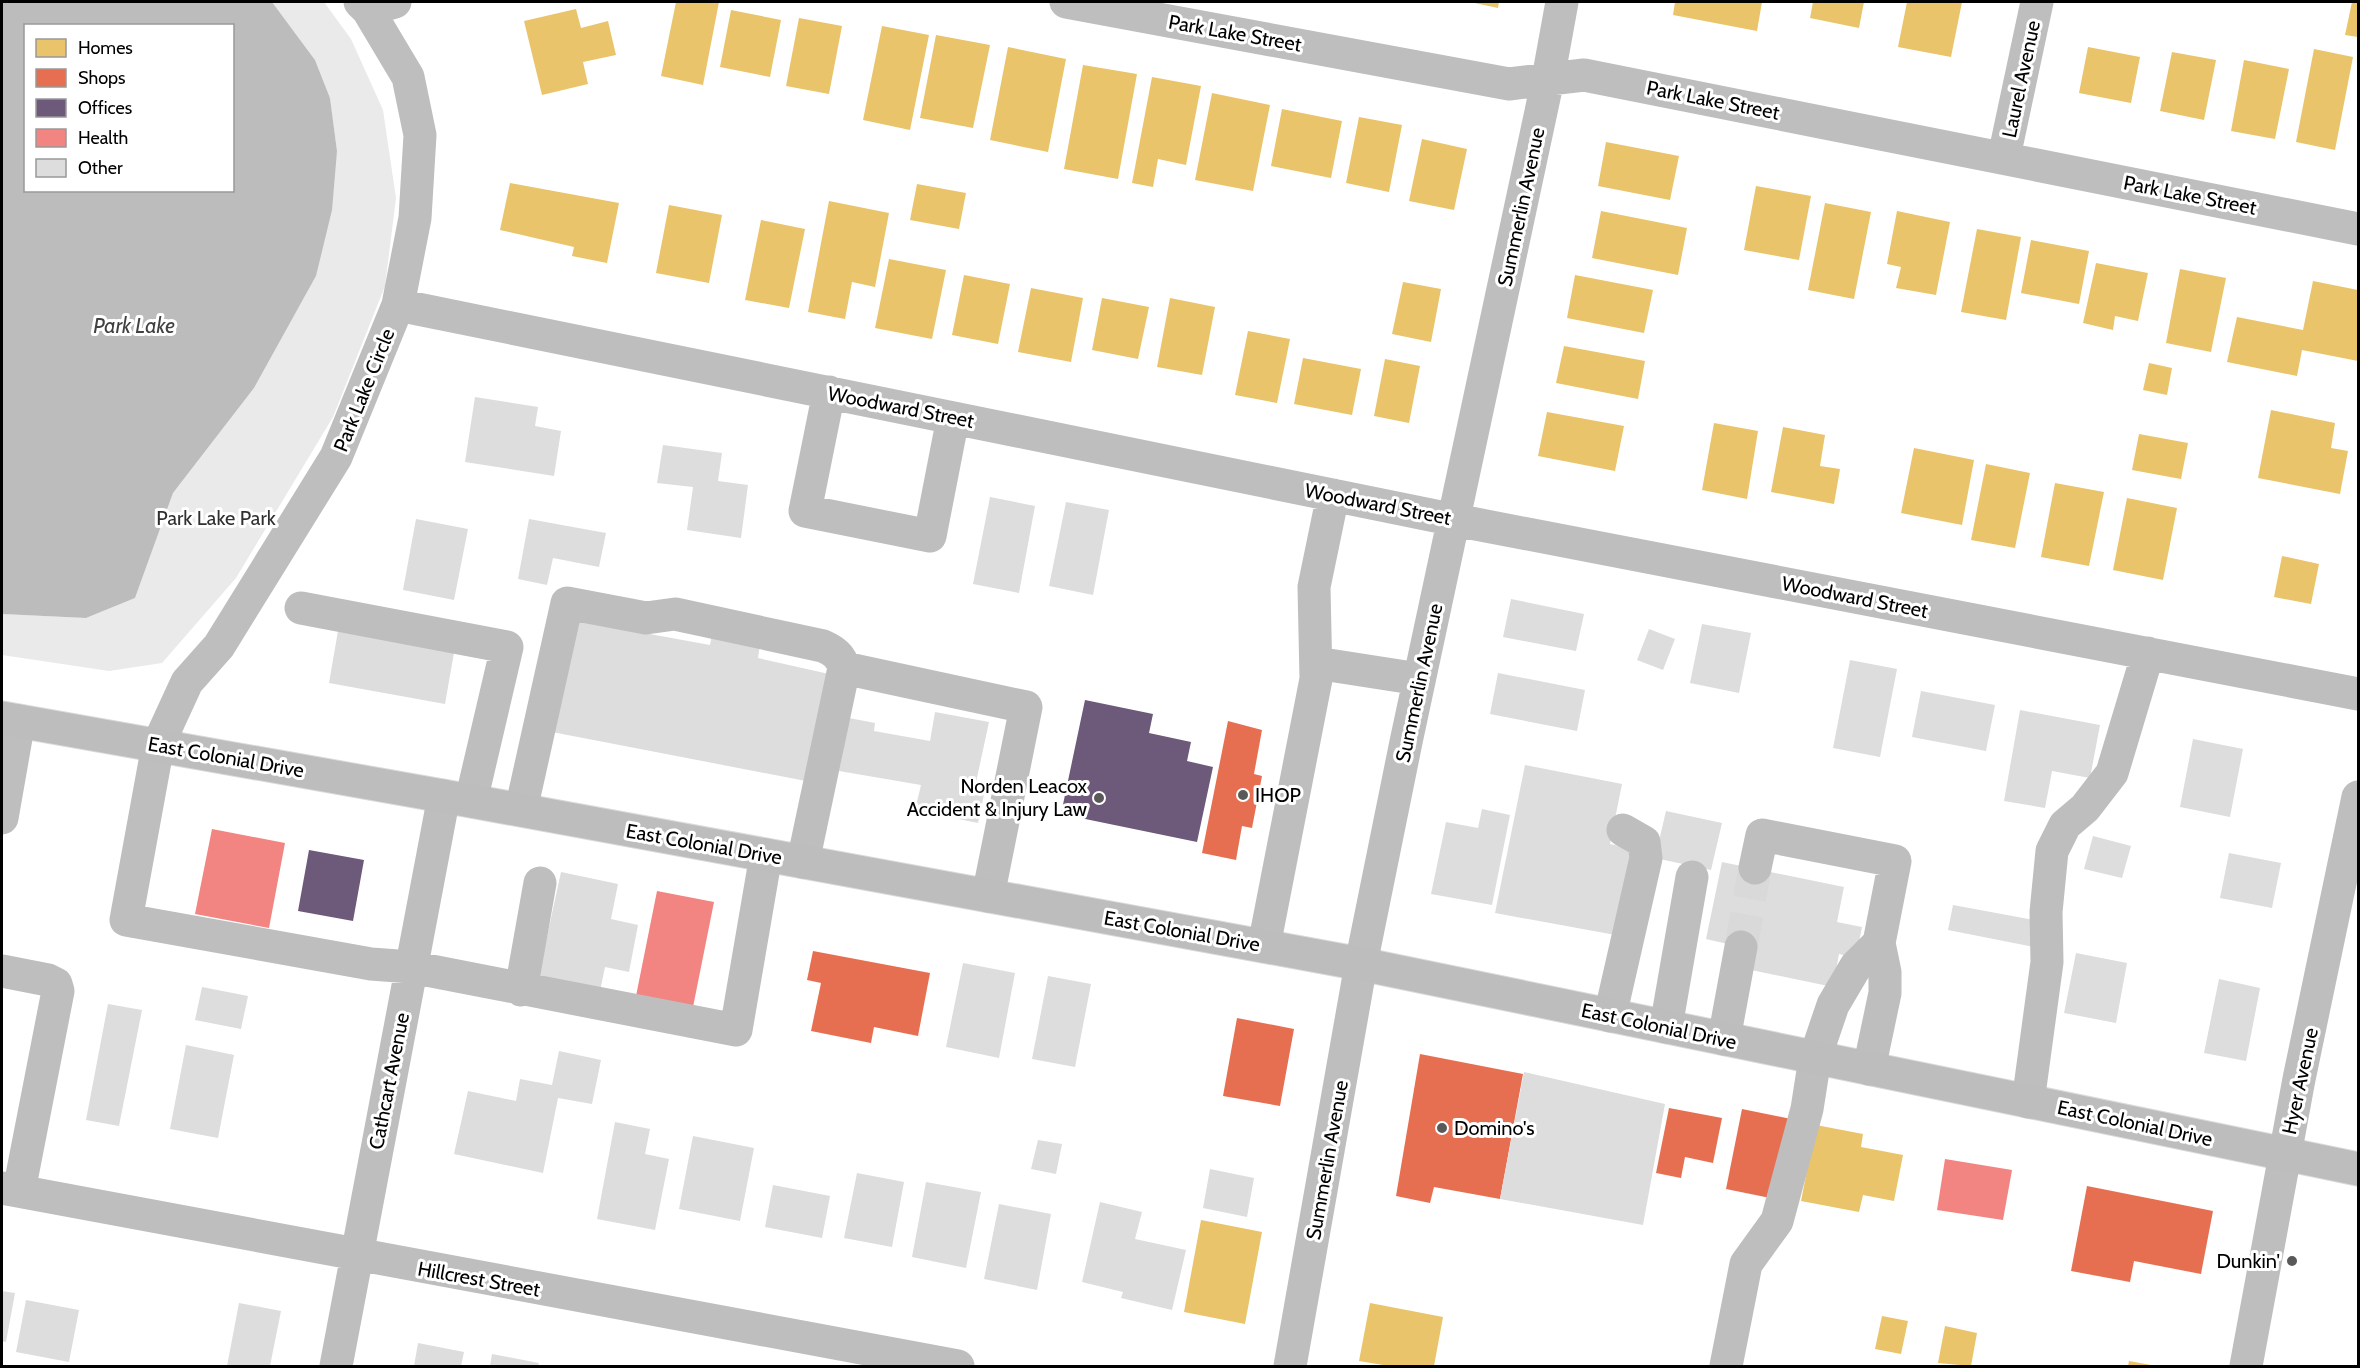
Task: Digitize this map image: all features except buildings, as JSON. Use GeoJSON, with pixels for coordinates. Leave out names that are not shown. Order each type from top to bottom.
{"type":"FeatureCollection","features":[{"type":"Feature","properties":{"kind":"highway","name":"East Colonial Drive"},"geometry":{"type":"LineString","coordinates":[[10,720],[458,798],[1361,964],[2358,1169]]}},
{"type":"Feature","properties":{"kind":"street","name":"Park Lake Street"},"geometry":{"type":"LineString","coordinates":[[1066,2],[1120,7],[1509,84],[1584,75],[2358,229]]}},
{"type":"Feature","properties":{"kind":"street","name":"Summerlin Avenue"},"geometry":{"type":"LineString","coordinates":[[1290,1366],[1361,964],[1419,680],[1548,79],[1562,2]]}},
{"type":"Feature","properties":{"kind":"street","name":"Laurel Avenue"},"geometry":{"type":"LineString","coordinates":[[2004,157],[2037,2]]}},
{"type":"Feature","properties":{"kind":"street","name":"Park Lake Circle"},"geometry":{"type":"LineString","coordinates":[[374,4],[408,78],[420,135],[415,218],[398,305],[336,458],[219,646],[187,682],[158,745],[126,920],[371,964],[411,967]]}},
{"type":"Feature","properties":{"kind":"street","name":"Woodward Street"},"geometry":{"type":"LineString","coordinates":[[398,305],[1455,520],[2358,694]]}},
{"type":"Feature","properties":{"kind":"street"},"geometry":{"type":"LineString","coordinates":[[829,392],[805,512],[930,536],[953,418]]}},
{"type":"Feature","properties":{"kind":"street"},"geometry":{"type":"LineString","coordinates":[[1264,946],[1316,679],[1314,587],[1333,495]]}},
{"type":"Feature","properties":{"kind":"street"},"geometry":{"type":"LineString","coordinates":[[521,810],[567,603],[646,618],[675,614],[823,646],[836,652],[844,668],[803,862]]}},
{"type":"Feature","properties":{"kind":"street","name":"Cathcart Avenue"},"geometry":{"type":"LineString","coordinates":[[301,608],[507,647],[458,798],[411,967],[336,1366]]}},
{"type":"Feature","properties":{"kind":"street"},"geometry":{"type":"LineString","coordinates":[[2028,1102],[2047,962],[2046,902],[2052,851],[2065,825],[2085,808],[2112,773],[2148,653]]}},
{"type":"Feature","properties":{"kind":"street"},"geometry":{"type":"LineString","coordinates":[[1316,663],[1419,680]]}},
{"type":"Feature","properties":{"kind":"street"},"geometry":{"type":"LineString","coordinates":[[844,668],[1026,707],[988,896]]}},
{"type":"Feature","properties":{"kind":"street"},"geometry":{"type":"LineString","coordinates":[[2,818],[10,720]]}},
{"type":"Feature","properties":{"kind":"street","name":"Hyer Avenue"},"geometry":{"type":"LineString","coordinates":[[2246,1366],[2285,1154],[2358,797]]}},
{"type":"Feature","properties":{"kind":"street"},"geometry":{"type":"LineString","coordinates":[[1610,1016],[1646,858],[1644,842],[1623,830]]}},
{"type":"Feature","properties":{"kind":"street"},"geometry":{"type":"LineString","coordinates":[[1755,868],[1762,835],[1895,861],[1879,943],[1885,972],[1885,993],[1869,1069]]}},
{"type":"Feature","properties":{"kind":"street"},"geometry":{"type":"LineString","coordinates":[[411,967],[736,1030],[766,855]]}},
{"type":"Feature","properties":{"kind":"street"},"geometry":{"type":"LineString","coordinates":[[1666,1027],[1692,877]]}},
{"type":"Feature","properties":{"kind":"street"},"geometry":{"type":"LineString","coordinates":[[521,990],[540,883]]}},
{"type":"Feature","properties":{"kind":"street"},"geometry":{"type":"LineString","coordinates":[[1726,1366],[1746,1264],[1777,1221],[1807,1109],[1815,1058],[1843,983],[1879,943]]}},
{"type":"Feature","properties":{"kind":"street"},"geometry":{"type":"LineString","coordinates":[[1724,1039],[1740,952]]}},
{"type":"Feature","properties":{"kind":"street"},"geometry":{"type":"LineString","coordinates":[[2,971],[48,980],[56,984],[58,991],[10,1189]]}},
{"type":"Feature","properties":{"kind":"street","name":"Hillcrest Street"},"geometry":{"type":"LineString","coordinates":[[10,1189],[355,1256],[817,1354],[958,1366]]}},
{"type":"Feature","properties":{"kind":"green space","name":"Park Lake Park"},"geometry":{"type":"Polygon","coordinates":[[[272,2],[324,2],[351,39],[383,110],[396,198],[385,286],[333,417],[236,578],[162,663],[109,671],[2,655],[2,614],[86,618],[135,598],[173,493],[254,388],[316,276],[337,151],[330,98],[315,60],[272,2]]]}},
{"type":"Feature","properties":{"kind":"water","name":"Park Lake"},"geometry":{"type":"Polygon","coordinates":[[[2,2],[272,2],[315,60],[330,98],[337,151],[332,210],[316,276],[254,388],[173,493],[135,598],[86,618],[2,614],[2,2]]]}},
{"type":"Feature","properties":{"kind":"tunnel"},"geometry":{"type":"LineString","coordinates":[[1741,947],[1755,868]]}},
{"type":"Feature","properties":{"kind":"place","name":"IHOP"},"geometry":{"type":"Point","coordinates":[1243,795]}},
{"type":"Feature","properties":{"kind":"place","name":"Norden Leacox Accident & Injury Law"},"geometry":{"type":"Point","coordinates":[1099,798]}},
{"type":"Feature","properties":{"kind":"place","name":"Domino's"},"geometry":{"type":"Point","coordinates":[1442,1128]}},
{"type":"Feature","properties":{"kind":"place","name":"Dunkin'"},"geometry":{"type":"Point","coordinates":[2292,1261]}}]}
